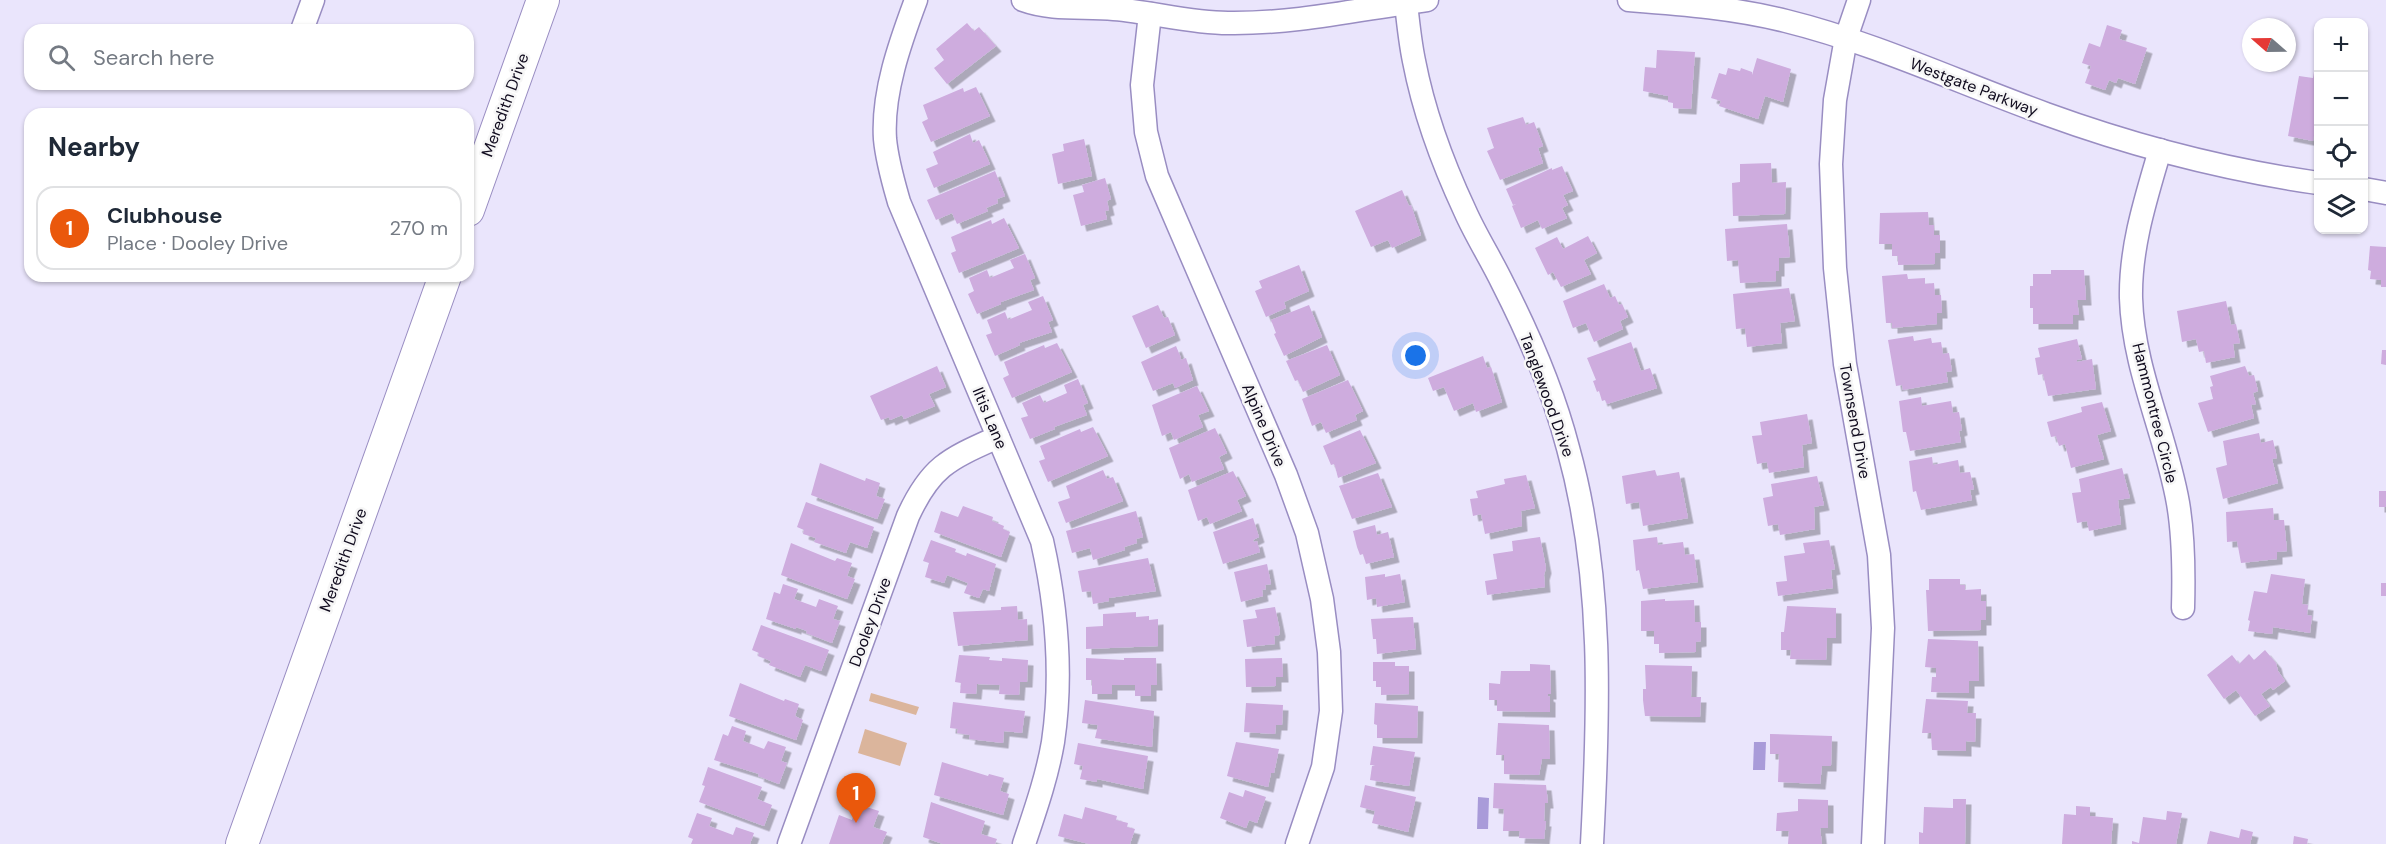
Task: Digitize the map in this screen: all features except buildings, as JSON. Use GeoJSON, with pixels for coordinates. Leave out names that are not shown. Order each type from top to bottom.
{"type":"FeatureCollection","features":[{"type":"Feature","properties":{"kind":"street"},"geometry":{"type":"LineString","coordinates":[[304,24],[313,0]]}},
{"type":"Feature","properties":{"kind":"street","name":"Meredith Drive"},"geometry":{"type":"LineString","coordinates":[[474,193],[543,0]]}},
{"type":"Feature","properties":{"kind":"street","name":"Iltis Lane"},"geometry":{"type":"LineString","coordinates":[[916,0],[895,65],[887,104],[885,138],[890,170],[899,202],[1042,541],[1052,584],[1058,632],[1058,685],[1053,743],[1024,844]]}},
{"type":"Feature","properties":{"kind":"street"},"geometry":{"type":"LineString","coordinates":[[1023,0],[1053,7],[1115,9],[1225,24],[1289,22],[1417,2]]}},
{"type":"Feature","properties":{"kind":"street"},"geometry":{"type":"LineString","coordinates":[[1091,0],[1115,9]]}},
{"type":"Feature","properties":{"kind":"street","name":"Westgate Parkway"},"geometry":{"type":"LineString","coordinates":[[1629,0],[1725,9],[1785,21],[1846,38],[2049,115],[2160,150],[2237,168],[2314,182]]}},
{"type":"Feature","properties":{"kind":"street","name":"Townsend Drive"},"geometry":{"type":"LineString","coordinates":[[1859,0],[1846,38],[1835,100],[1831,164],[1836,268],[1845,364],[1880,555],[1882,628],[1873,844]]}},
{"type":"Feature","properties":{"kind":"street","name":"Tanglewood Drive"},"geometry":{"type":"LineString","coordinates":[[1417,2],[1414,62],[1433,134],[1465,213],[1503,285],[1538,360],[1570,457],[1582,510],[1593,583],[1597,676],[1593,844]]}},
{"type":"Feature","properties":{"kind":"street","name":"Alpine Drive"},"geometry":{"type":"LineString","coordinates":[[1150,14],[1142,85],[1146,132],[1157,176],[1286,476],[1307,533],[1322,598],[1329,652],[1331,711],[1323,767],[1297,844]]}},
{"type":"Feature","properties":{"kind":"street","name":"Hammontree Circle"},"geometry":{"type":"LineString","coordinates":[[2160,150],[2135,248],[2131,299],[2135,337],[2146,386],[2178,502],[2184,558],[2183,608]]}},
{"type":"Feature","properties":{"kind":"street"},"geometry":{"type":"LineString","coordinates":[[2368,190],[2386,193]]}},
{"type":"Feature","properties":{"kind":"street","name":"Meredith Drive"},"geometry":{"type":"LineString","coordinates":[[242,844],[443,282]]}},
{"type":"Feature","properties":{"kind":"street","name":"Dooley Drive"},"geometry":{"type":"LineString","coordinates":[[789,844],[908,516],[919,493],[932,475],[947,462],[998,437]]}},
{"type":"Feature","properties":{"kind":"shaded area"},"geometry":{"type":"Polygon","coordinates":[[[871,693],[919,707],[916,715],[869,701],[871,693]]]}},
{"type":"Feature","properties":{"kind":"shaded area"},"geometry":{"type":"Polygon","coordinates":[[[865,729],[907,743],[900,766],[858,753],[865,729]]]}},
{"type":"Feature","properties":{"kind":"shaded area"},"geometry":{"type":"Polygon","coordinates":[[[1754,742],[1766,742],[1765,770],[1753,770],[1754,742]]]}},
{"type":"Feature","properties":{"kind":"shaded area"},"geometry":{"type":"Polygon","coordinates":[[[1478,797],[1489,798],[1488,829],[1477,829],[1478,797]]]}},
{"type":"Feature","properties":{"kind":"place","name":"Clubhouse"},"geometry":{"type":"Point","coordinates":[856,823]}}]}
